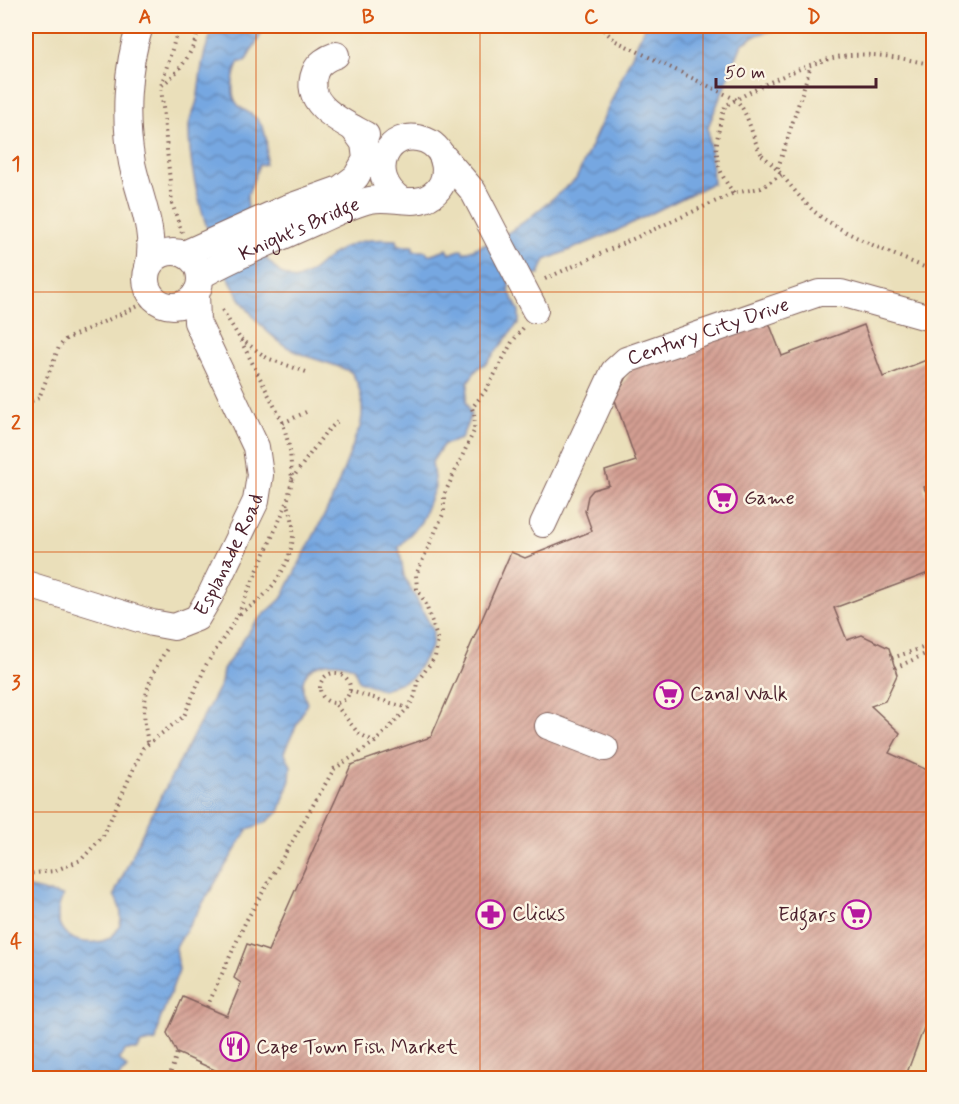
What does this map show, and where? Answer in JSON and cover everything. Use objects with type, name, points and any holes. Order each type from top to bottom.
[{"type":"street","points":[[140,26],[130,70],[128,129],[132,162],[152,244],[146,285],[161,302],[196,322]]},
{"type":"street","name":"Knight's Bridge","points":[[336,55],[316,69],[313,88],[319,105],[353,128],[377,140],[388,154]]},
{"type":"street","name":"Knight's Bridge","points":[[340,189],[356,177],[366,159],[364,143],[353,128]]},
{"type":"street","name":"Knight's Bridge","points":[[197,264],[266,231],[340,189],[364,179],[405,139],[426,140],[466,181],[519,281],[530,314]]},
{"type":"street","points":[[388,154],[382,179],[390,192],[401,200]]},
{"type":"street","points":[[442,155],[445,177],[433,195],[465,202],[481,209]]},
{"type":"street","name":"Knight's Bridge","points":[[266,231],[369,200],[423,200],[433,195]]},
{"type":"street","points":[[145,213],[155,231],[197,264]]},
{"type":"street","points":[[148,267],[161,254],[197,264]]},
{"type":"street","points":[[161,302],[184,304],[197,264]]},
{"type":"street","name":"Esplanade Road","points":[[26,584],[152,623],[174,627],[197,618],[210,596],[255,501],[260,475],[256,447],[196,322],[197,264]]},
{"type":"street","name":"Century City Drive","points":[[543,524],[614,371],[626,360],[819,293],[842,293],[933,319]]},
{"type":"street","points":[[548,726],[605,748]]},
{"type":"path","points":[[26,874],[54,872],[81,860],[103,836],[116,812],[134,765],[148,742],[165,733],[184,716],[206,665],[237,617],[287,503],[292,480],[290,450],[283,423],[183,237],[172,203],[161,86],[179,26]]},
{"type":"path","points":[[161,86],[182,66],[198,35],[199,26]]},
{"type":"path","points":[[599,26],[616,41],[735,99],[743,110],[751,135],[762,155],[778,168],[822,218],[898,257],[933,271]]},
{"type":"path","points":[[734,193],[720,176],[717,150],[717,132],[725,106],[758,87],[828,60],[849,55],[903,58],[933,65]]},
{"type":"path","points":[[778,168],[810,67]]},
{"type":"path","points":[[519,281],[541,281],[734,193],[761,188],[782,174]]},
{"type":"path","points":[[26,402],[39,398],[59,347],[66,339],[161,302]]},
{"type":"path","points":[[207,1007],[246,921],[334,769],[375,742],[408,708],[415,696],[417,682],[435,657],[438,640],[425,602],[417,589],[416,575],[444,512],[444,495],[474,431],[476,417],[471,408],[488,387],[530,314]]},
{"type":"path","points":[[238,337],[267,357],[309,373]]},
{"type":"path","points":[[283,423],[306,412]]},
{"type":"path","points":[[292,480],[325,433],[338,422]]},
{"type":"path","points":[[237,617],[260,600],[289,558],[294,538],[287,503]]},
{"type":"path","points":[[148,742],[143,719],[145,697],[151,676],[172,641],[174,627]]},
{"type":"path","points":[[892,658],[933,644]]},
{"type":"path","points":[[895,668],[933,650]]},
{"type":"path","points":[[336,705],[346,699],[350,691],[344,677],[335,672],[324,676],[320,684],[322,694],[328,702],[336,705],[358,733],[375,742]]},
{"type":"path","points":[[350,691],[408,708]]},
{"type":"path","points":[[170,1078],[177,1053]]},
{"type":"water","points":[[215,26],[266,26],[245,62],[239,62],[233,85],[236,102],[260,123],[266,140],[265,164],[259,165],[247,197],[248,210],[245,214],[264,256],[279,272],[294,280],[310,273],[337,251],[362,241],[397,240],[397,246],[413,246],[413,251],[426,251],[428,255],[447,249],[450,254],[462,249],[464,253],[503,236],[528,219],[576,179],[645,26],[789,26],[757,35],[742,44],[708,127],[713,183],[614,232],[545,260],[539,274],[509,276],[509,291],[519,311],[519,322],[487,363],[479,367],[469,380],[466,401],[471,415],[461,439],[443,445],[432,462],[435,487],[421,522],[399,547],[404,576],[433,630],[432,646],[412,678],[382,690],[359,681],[353,667],[342,664],[321,664],[313,667],[307,673],[303,681],[303,691],[307,703],[284,752],[291,766],[290,780],[279,812],[266,822],[248,829],[176,947],[179,970],[159,1023],[156,1041],[141,1044],[138,1050],[126,1050],[119,1059],[127,1068],[118,1078],[26,1078],[26,887],[63,896],[58,916],[63,931],[75,940],[91,942],[106,939],[117,930],[121,916],[114,895],[147,823],[221,683],[223,670],[254,624],[281,599],[331,502],[361,423],[361,396],[351,372],[303,355],[277,340],[240,298],[212,242],[195,182],[190,153],[189,126],[197,99],[205,51]]},
{"type":"building","name":"Canal Walk","points":[[766,315],[782,356],[864,325],[883,377],[934,357],[934,484],[924,487],[934,514],[934,571],[834,608],[847,640],[862,635],[889,648],[897,675],[885,701],[871,706],[900,733],[889,753],[934,773],[934,1029],[925,1025],[905,1078],[214,1078],[217,1071],[177,1053],[167,1033],[183,997],[227,1016],[241,983],[234,978],[247,944],[268,951],[351,765],[431,737],[511,552],[525,558],[592,531],[585,511],[588,496],[593,490],[609,485],[605,471],[636,461],[615,400],[632,367]]},
{"type":"place","name":"Game","points":[[723,498]]},
{"type":"place","name":"Canal Walk","points":[[669,694]]},
{"type":"place","name":"Clicks","points":[[491,914]]},
{"type":"place","name":"Edgars","points":[[857,915]]},
{"type":"place","name":"Cape Town Fish Market","points":[[235,1047]]}]
